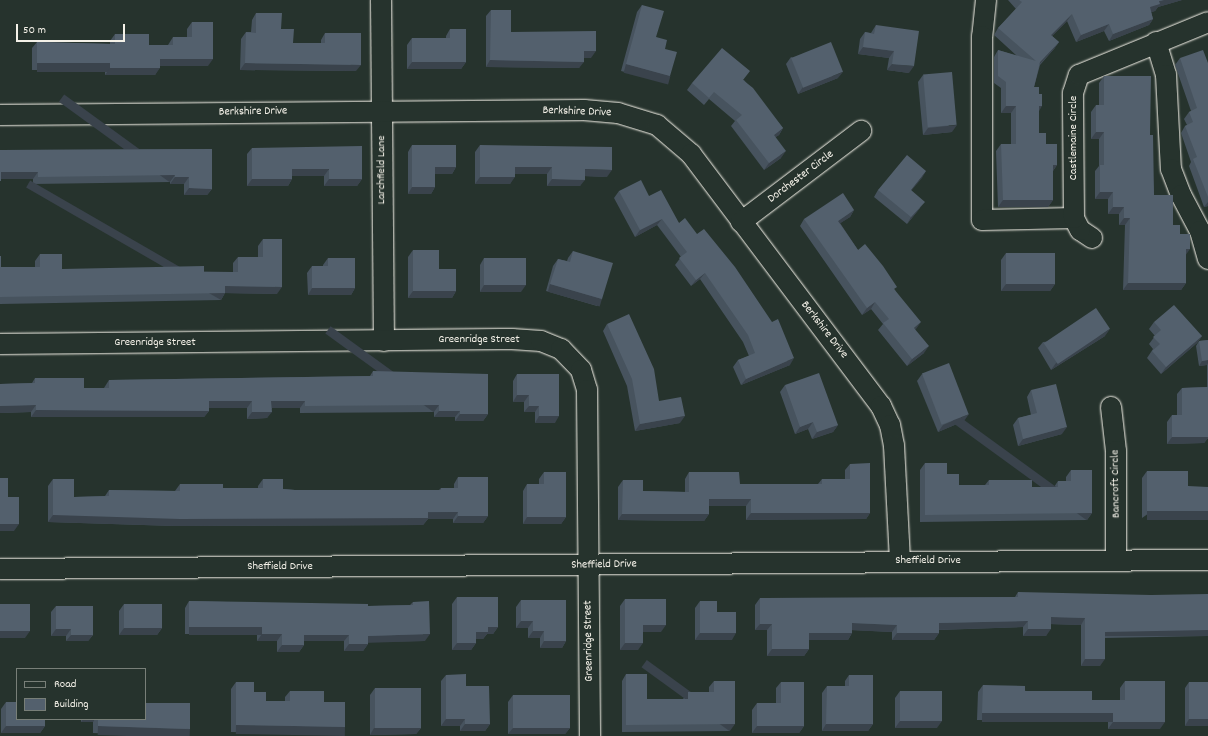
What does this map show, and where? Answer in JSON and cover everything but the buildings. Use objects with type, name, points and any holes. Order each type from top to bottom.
[{"type":"street","name":"Larchfield Lane","points":[[381,0],[384,341]]},
{"type":"street","points":[[986,0],[982,36],[982,220],[1074,218],[1080,230],[1092,238]]},
{"type":"street","name":"Castlemaine Circle","points":[[1074,218],[1074,84],[1079,75],[1085,71],[1208,22]]},
{"type":"street","points":[[1156,42],[1166,75],[1171,169],[1181,195],[1198,227],[1208,259]]},
{"type":"street","name":"Berkshire Drive","points":[[0,115],[584,110],[618,113],[649,122],[665,131],[690,154],[870,389],[885,415],[894,446],[900,562]]},
{"type":"street","name":"Dorchester Circle","points":[[741,222],[861,131]]},
{"type":"street","name":"Greenridge Street","points":[[0,344],[527,340],[549,343],[572,358],[581,370],[587,390],[590,736]]},
{"type":"street","name":"Bancroft Circle","points":[[1111,407],[1116,451],[1116,560]]},
{"type":"street","name":"Sheffield Drive","points":[[0,568],[1208,560]]}]
